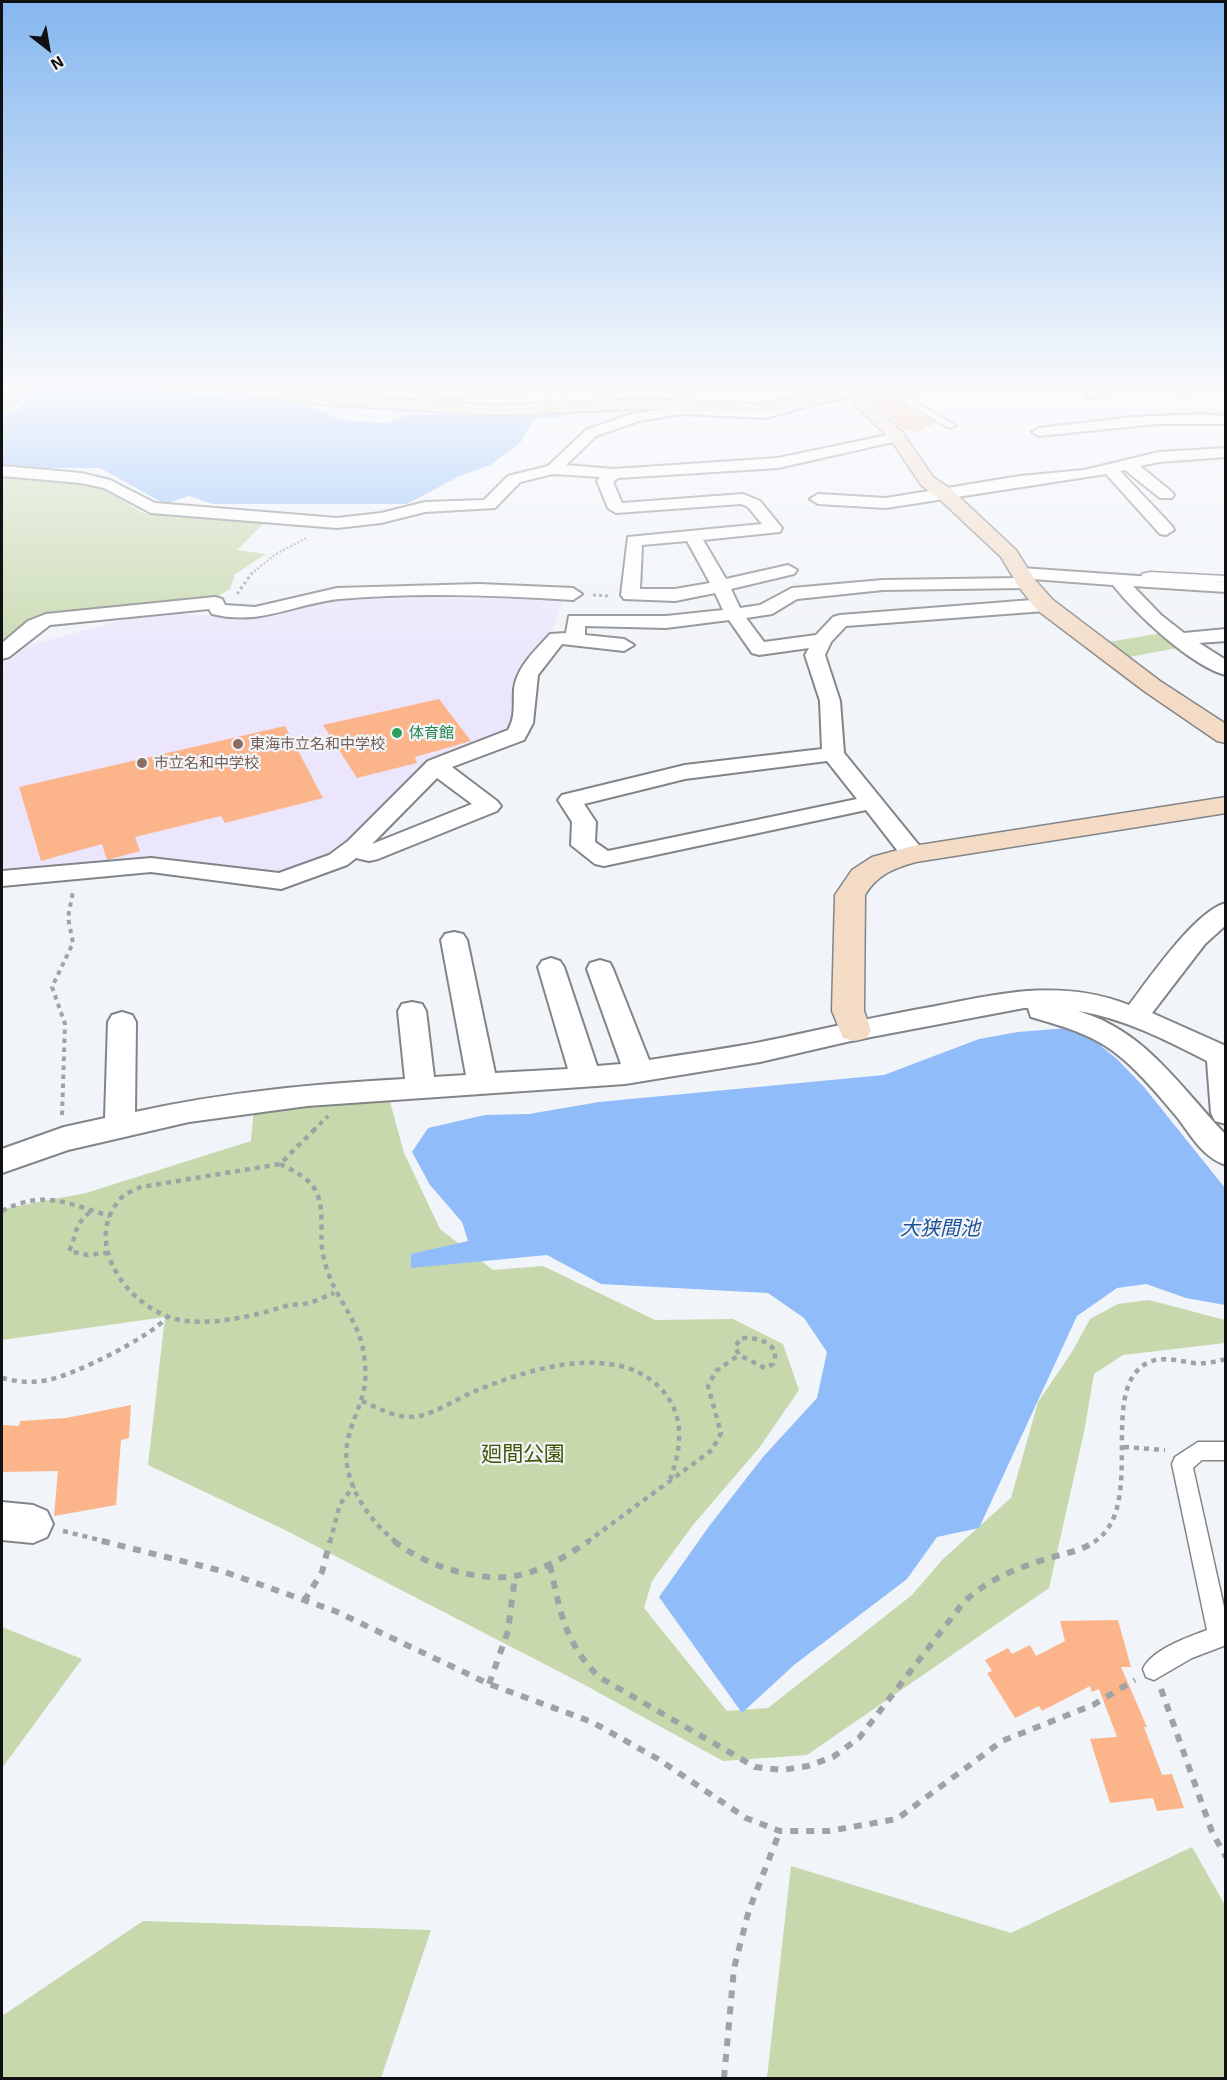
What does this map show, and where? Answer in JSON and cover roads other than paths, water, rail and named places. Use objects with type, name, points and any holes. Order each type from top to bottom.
[{"type":"street","points":[[114,486],[151,508],[344,522],[381,518],[425,507],[489,505],[507,486]]},
{"type":"street","points":[[607,486],[616,508],[742,499],[754,504],[774,528],[634,541],[630,595],[675,595],[788,570]]},
{"type":"street","points":[[934,486],[1009,554],[1023,578],[1045,605],[1143,680],[1220,726]]},
{"type":"street","points":[[818,499],[886,503],[994,486]]},
{"type":"street","points":[[1125,486],[1166,530]]},
{"type":"street","points":[[1155,486],[1166,495]]},
{"type":"street","points":[[693,537],[734,614],[759,648],[822,640]]},
{"type":"street","points":[[575,640],[576,620],[666,622],[765,610],[792,594],[883,585],[1023,578],[1119,580],[1226,587]]},
{"type":"street","points":[[1119,580],[1135,603],[1179,639],[1226,669]]},
{"type":"street","points":[[2,653],[35,625],[46,620],[215,603],[219,610],[255,613],[337,594],[479,589],[573,594]]},
{"type":"street","points":[[913,854],[833,753],[830,701],[815,655],[822,640],[840,621],[1045,605]]},
{"type":"street","points":[[1179,639],[1226,635]]},
{"type":"street","points":[[2,879],[151,865],[280,881],[338,860],[352,850],[436,766],[516,735],[524,727],[526,680],[538,659],[557,638],[624,645]]},
{"type":"street","points":[[833,753],[686,772],[570,800],[584,822],[583,845],[604,859],[873,802]]},
{"type":"street","points":[[352,850],[369,854],[489,806],[436,766]]},
{"type":"street","points":[[855,1030],[848,1011],[850,895],[862,876],[882,863],[913,854],[1226,804]]},
{"type":"street","points":[[1135,1016],[1196,938],[1226,911]]},
{"type":"street","points":[[454,940],[483,1085]]},
{"type":"street","points":[[551,967],[586,1078]]},
{"type":"street","points":[[600,969],[639,1072]]},
{"type":"street","points":[[1024,999],[1041,1010],[1100,1030],[1128,1048],[1145,1062],[1189,1111],[1211,1142],[1226,1153]]},
{"type":"street","points":[[2,1161],[64,1139],[189,1111],[307,1095],[586,1078],[639,1072],[760,1052],[855,1030],[1024,999],[1062,999],[1105,1006],[1135,1016],[1223,1057],[1226,1113]]},
{"type":"street","points":[[412,1011],[421,1089]]},
{"type":"street","points":[[120,1126],[122,1022]]},
{"type":"lane","points":[[1145,582],[1145,576],[1150,575],[1226,579]]},
{"type":"lane","points":[[1154,1669],[1186,1648],[1219,1636],[1182,1464],[1198,1451],[1226,1451]]},
{"type":"water","points":[[133,486],[441,486],[407,504],[213,504],[189,496],[165,504]]},
{"type":"water","name":"大狭間池","points":[[1068,1028],[1095,1041],[1117,1059],[1144,1087],[1225,1188],[1225,1305],[1186,1298],[1146,1284],[1117,1288],[1077,1316],[979,1528],[937,1537],[907,1579],[794,1665],[742,1713],[659,1597],[710,1525],[763,1457],[817,1398],[827,1352],[804,1318],[768,1293],[601,1284],[547,1255],[411,1268],[411,1254],[468,1241],[462,1222],[430,1185],[412,1152],[428,1128],[485,1115],[529,1114],[599,1102],[884,1075],[979,1039],[1018,1032]]},
{"type":"place","name":"体育館","points":[[397,733]]},
{"type":"place","name":"東海市立名和中学校","points":[[238,744]]},
{"type":"place","name":"市立名和中学校","points":[[142,763]]},
{"type":"park label","name":"廻間公園","points":[[523,1454]]}]
